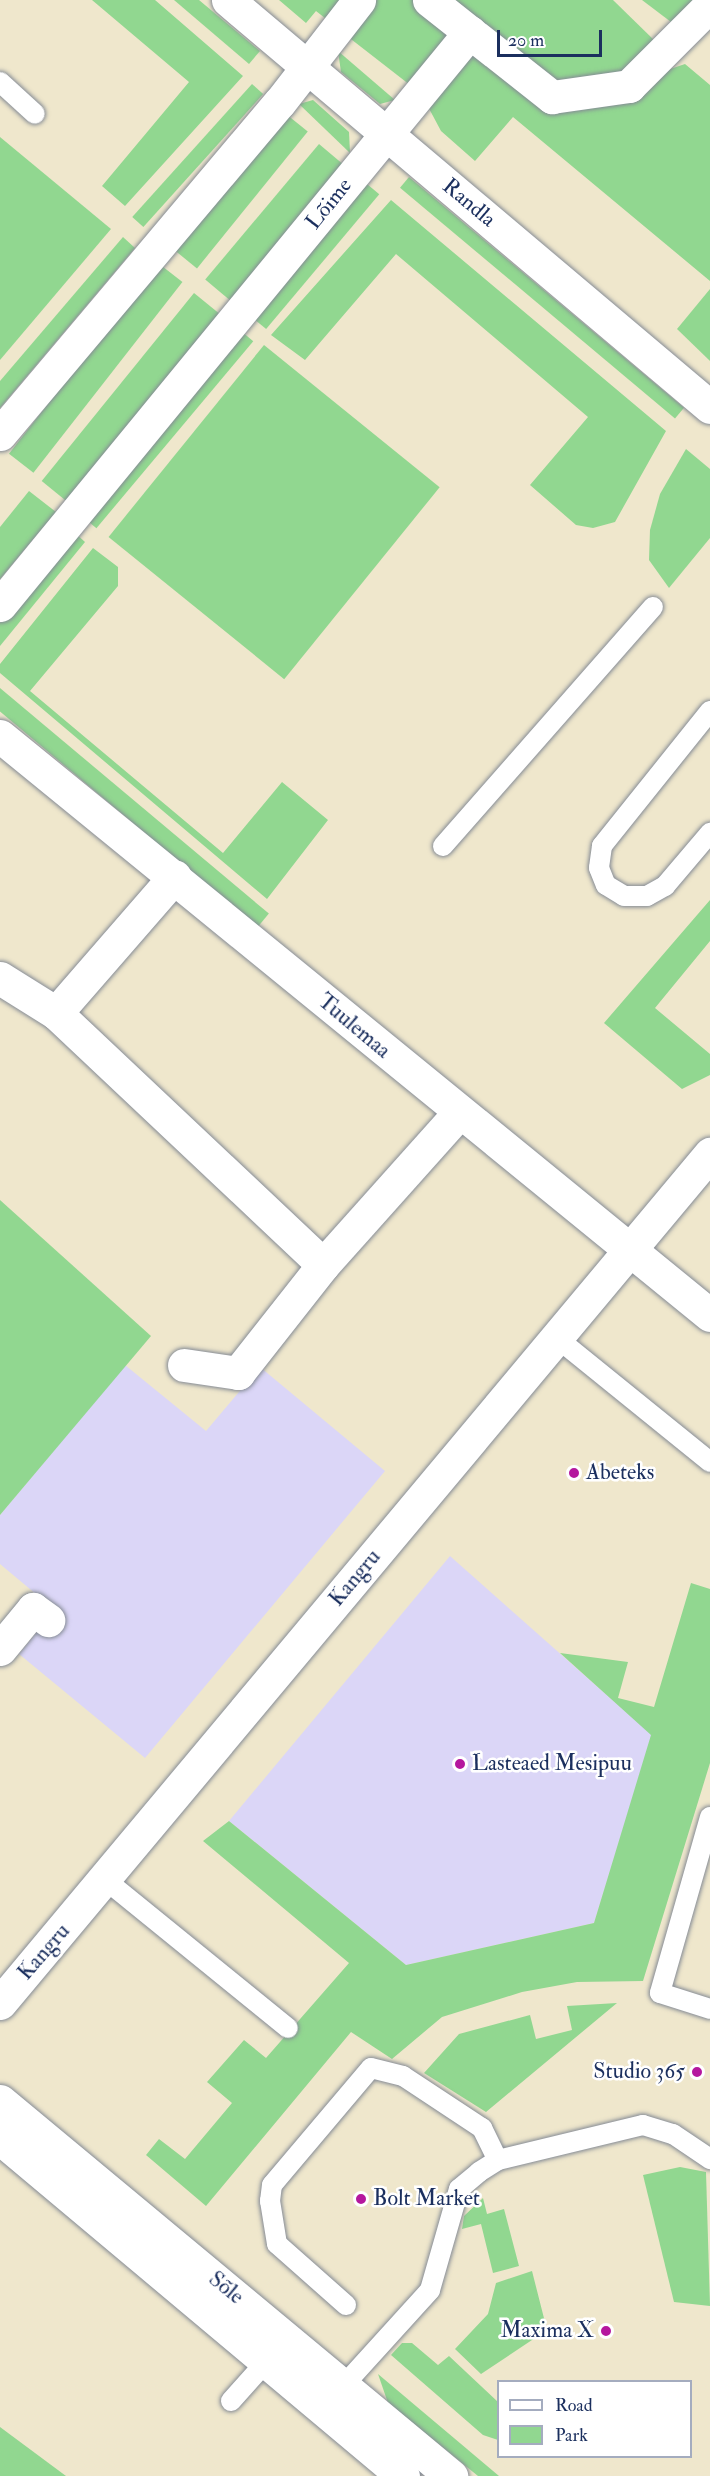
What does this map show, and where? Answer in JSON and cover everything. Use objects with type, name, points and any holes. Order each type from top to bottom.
[{"type":"street","name":"Randla","points":[[228,0],[710,407]]},
{"type":"street","points":[[0,434],[308,67],[359,0]]},
{"type":"street","points":[[429,0],[552,97],[629,86],[710,4]]},
{"type":"street","name":"Lõime","points":[[0,605],[470,32]]},
{"type":"street","name":"Tuulemaa","points":[[0,736],[175,876],[458,1114],[710,1315]]},
{"type":"street","points":[[56,1012],[175,876]]},
{"type":"street","points":[[0,978],[56,1012],[323,1265]]},
{"type":"street","points":[[184,1365],[238,1373],[323,1265],[458,1114]]},
{"type":"street","name":"Kangru","points":[[0,2003],[107,1881],[710,1154]]},
{"type":"street","points":[[0,1649],[33,1609],[48,1620]]},
{"type":"street","name":"Sõle","points":[[0,2101],[277,2350],[403,2476]]},
{"type":"street","name":"Sõle","points":[[0,2138],[277,2350],[344,2385],[451,2476]]},
{"type":"lane","points":[[0,82],[35,114]]},
{"type":"lane","points":[[443,846],[653,607]]},
{"type":"lane","points":[[710,711],[602,846],[599,868],[606,885],[624,896],[647,896],[665,886],[710,833]]},
{"type":"lane","points":[[557,1338],[710,1462]]},
{"type":"lane","points":[[710,1817],[660,1993],[710,2009]]},
{"type":"lane","points":[[107,1881],[288,2028]]},
{"type":"lane","points":[[346,2306],[277,2244],[270,2201],[273,2185],[371,2068],[403,2076],[482,2128],[495,2155]]},
{"type":"lane","points":[[344,2385],[430,2290],[459,2189],[498,2160],[643,2125],[673,2134],[710,2159]]},
{"type":"lane","points":[[231,2401],[277,2350]]},
{"type":"shaded area","points":[[125,1365],[206,1431],[260,1367],[385,1471],[145,1758],[19,1654],[55,1610],[0,1564],[0,1515]]},
{"type":"shaded area","name":"Lasteaed Mesipuu","points":[[450,1556],[652,1735],[594,1923],[406,1965],[229,1821]]},
{"type":"green space","points":[[92,0],[155,0],[243,76],[125,206],[102,186],[189,82]]},
{"type":"green space","points":[[174,0],[199,0],[260,51],[249,64]]},
{"type":"green space","points":[[279,0],[344,0],[330,22],[316,11],[306,23]]},
{"type":"green space","points":[[377,0],[416,0],[446,24],[449,42],[410,85],[347,36]]},
{"type":"green space","points":[[450,0],[613,0],[656,42],[622,78],[559,82]]},
{"type":"green space","points":[[642,0],[696,0],[671,22]]},
{"type":"green space","points":[[338,51],[395,100],[380,104],[341,72]]},
{"type":"green space","points":[[474,55],[549,110],[685,64],[710,85],[710,281],[513,117],[475,161],[441,131],[425,101],[462,60]]},
{"type":"green space","points":[[252,84],[263,94],[143,227],[132,217]]},
{"type":"green space","points":[[313,100],[349,132],[350,153],[299,104]]},
{"type":"green space","points":[[286,114],[308,132],[197,268],[175,251]]},
{"type":"green space","points":[[0,137],[111,229],[0,360]]},
{"type":"green space","points":[[319,144],[344,165],[231,301],[205,280]]},
{"type":"green space","points":[[409,177],[684,408],[675,418],[400,188]]},
{"type":"green space","points":[[367,184],[379,194],[266,329],[254,319]]},
{"type":"green space","points":[[391,200],[666,431],[615,522],[593,528],[576,525],[530,485],[588,417],[396,254],[305,360],[271,335]]},
{"type":"green space","points":[[123,237],[135,248],[0,408],[0,381]]},
{"type":"green space","points":[[158,263],[182,282],[33,473],[9,454]]},
{"type":"green space","points":[[710,289],[710,361],[677,329]]},
{"type":"green space","points":[[194,293],[219,313],[67,501],[42,481]]},
{"type":"green space","points":[[241,331],[253,341],[96,528],[84,518]]},
{"type":"green space","points":[[264,345],[440,487],[284,679],[109,537]]},
{"type":"green space","points":[[686,449],[710,469],[710,538],[669,588],[649,560],[650,530],[660,494]]},
{"type":"green space","points":[[29,491],[56,512],[0,579],[0,527]]},
{"type":"green space","points":[[74,532],[85,542],[0,646],[0,623]]},
{"type":"green space","points":[[93,548],[118,567],[118,586],[30,691],[223,853],[282,782],[328,820],[267,899],[0,673],[0,664]]},
{"type":"green space","points":[[0,688],[269,914],[257,927],[0,711]]},
{"type":"green space","points":[[710,900],[710,941],[655,1008],[710,1054],[710,1075],[682,1089],[604,1023]]},
{"type":"green space","points":[[0,1200],[151,1336],[0,1515]]},
{"type":"green space","points":[[691,1583],[710,1589],[710,1763],[643,1981],[577,1982],[522,1992],[442,2017],[392,2059],[351,2032],[206,2206],[146,2155],[159,2139],[185,2159],[232,2103],[207,2082],[244,2040],[266,2058],[349,1963],[203,1841],[229,1821],[406,1965],[594,1923],[651,1735],[560,1653],[628,1662],[618,1698],[654,1707]]},
{"type":"green space","points":[[617,2003],[486,2112],[424,2073],[459,2034],[530,2015],[536,2039],[572,2030],[567,2006]]},
{"type":"green space","points":[[680,2167],[706,2172],[710,2306],[674,2302],[643,2175]]},
{"type":"green space","points":[[483,2198],[487,2214],[504,2209],[519,2266],[493,2273],[481,2224],[462,2229],[464,2216]]},
{"type":"green space","points":[[532,2271],[547,2330],[481,2374],[455,2349],[488,2314],[496,2283]]},
{"type":"green space","points":[[402,2343],[412,2343],[438,2365],[449,2356],[497,2401],[497,2440],[483,2435],[391,2355]]},
{"type":"green space","points":[[378,2374],[499,2476],[478,2476],[388,2403]]},
{"type":"green space","points":[[0,2427],[66,2476],[0,2476]]},
{"type":"place","name":"Abeteks","points":[[574,1473]]},
{"type":"place","name":"Lasteaed Mesipuu","points":[[460,1764]]},
{"type":"place","name":"Studio 365","points":[[697,2072]]},
{"type":"place","name":"Bolt Market","points":[[361,2199]]},
{"type":"place","name":"Maxima X","points":[[606,2331]]}]
